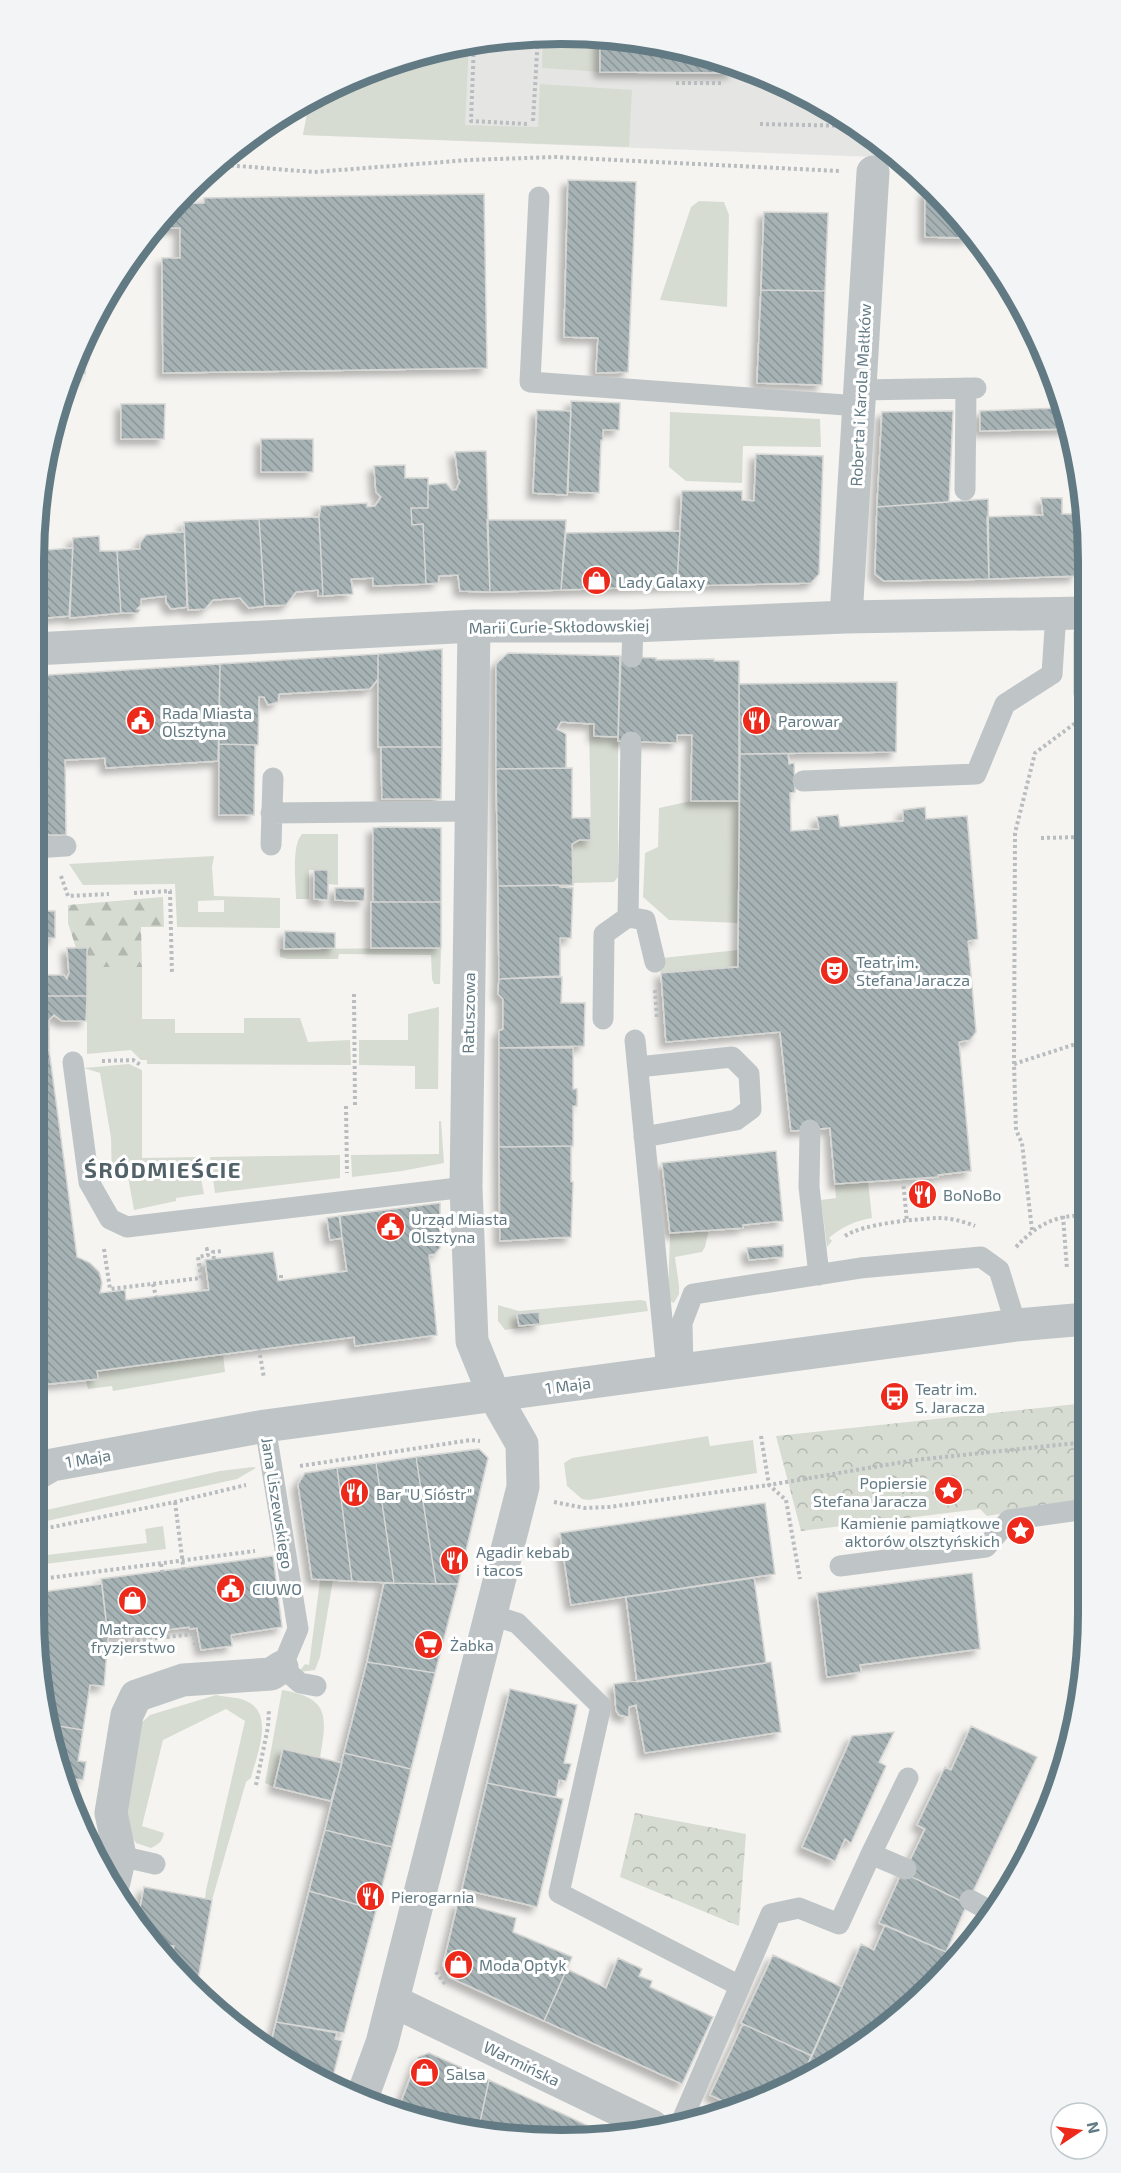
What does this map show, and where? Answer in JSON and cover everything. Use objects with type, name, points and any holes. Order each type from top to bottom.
[{"type":"street","name":"Roberta i Karola Małłków","points":[[846,617],[873,172]]},
{"type":"street","name":"Marii Curie-Skłodowskiej","points":[[44,648],[474,626],[632,641],[846,617],[1070,613]]},
{"type":"street","name":"Ratuszowa","points":[[365,2091],[382,2043],[523,1487],[522,1444],[494,1395],[472,1341],[466,1186],[474,626]]},
{"type":"street","name":"1 Maja","points":[[44,1466],[265,1426],[1016,1325],[1078,1320]]},
{"type":"street","points":[[117,1869],[111,1813],[127,1715],[136,1696],[183,1680],[271,1674],[282,1667]]},
{"type":"street","name":"Warmińska","points":[[393,2001],[645,2122]]},
{"type":"lane","points":[[539,197],[530,382],[859,398],[971,388],[965,490]]},
{"type":"lane","points":[[803,781],[975,774],[1005,704],[1052,674],[1070,613]]},
{"type":"lane","points":[[628,917],[631,742]]},
{"type":"lane","points":[[271,845],[273,778]]},
{"type":"lane","points":[[271,813],[470,811]]},
{"type":"lane","points":[[44,847],[66,846]]},
{"type":"lane","points":[[603,1018],[604,933],[628,917],[645,920],[654,962]]},
{"type":"lane","points":[[635,1040],[644,1137],[675,1370]]},
{"type":"lane","points":[[638,1067],[732,1057],[749,1074],[751,1109],[736,1120],[644,1137]]},
{"type":"lane","points":[[73,1062],[89,1182],[110,1219],[128,1227],[466,1186]]},
{"type":"lane","points":[[810,1130],[809,1187],[819,1275]]},
{"type":"lane","points":[[675,1370],[682,1323],[693,1294],[860,1268],[981,1257],[999,1270],[1016,1325]]},
{"type":"lane","name":"Jana Liszewskiego","points":[[265,1426],[298,1629],[282,1667]]},
{"type":"lane","points":[[840,1566],[986,1547],[1009,1520],[1078,1510]]},
{"type":"lane","points":[[491,1615],[517,1623],[601,1706],[559,1893],[740,1986]]},
{"type":"lane","points":[[282,1667],[300,1683],[316,1686]]},
{"type":"lane","points":[[685,2114],[771,1914],[799,1908],[839,1924],[908,1778]]},
{"type":"lane","points":[[871,1854],[906,1869]]},
{"type":"lane","points":[[117,1869],[155,1864]]},
{"type":"path","points":[[533,121],[537,45]]},
{"type":"path","points":[[474,51],[471,121],[528,124]]},
{"type":"path","points":[[676,83],[724,83]]},
{"type":"path","points":[[760,124],[840,126]]},
{"type":"path","points":[[228,165],[314,172],[469,160],[555,157],[873,172]]},
{"type":"path","points":[[1032,1230],[1022,1143],[1016,1130],[1015,833],[1035,753],[1074,724]]},
{"type":"path","points":[[1041,838],[1078,837]]},
{"type":"path","points":[[134,893],[170,891],[172,974]]},
{"type":"path","points":[[68,896],[109,894]]},
{"type":"path","points":[[655,989],[658,1022]]},
{"type":"path","points":[[354,994],[355,1106]]},
{"type":"path","points":[[1014,1064],[1078,1043]]},
{"type":"path","points":[[122,1060],[133,1060],[142,1066]]},
{"type":"path","points":[[346,1106],[348,1178]]},
{"type":"path","points":[[903,1180],[907,1222]]},
{"type":"path","points":[[1011,1253],[1032,1230],[1064,1216],[1078,1215]]},
{"type":"path","points":[[1064,1216],[1067,1269]]},
{"type":"path","points":[[840,1240],[854,1230],[938,1218],[959,1220],[974,1226]]},
{"type":"path","points":[[103,1242],[110,1289],[201,1278],[198,1257],[208,1255],[207,1249],[230,1245]]},
{"type":"path","points":[[214,1259],[213,1252],[222,1251]]},
{"type":"path","points":[[200,1269],[206,1268]]},
{"type":"path","points":[[102,1283],[109,1281]]},
{"type":"path","points":[[153,1284],[156,1297]]},
{"type":"path","points":[[259,1349],[264,1378]]},
{"type":"path","points":[[761,1436],[769,1485],[786,1500],[800,1579]]},
{"type":"path","points":[[564,1505],[609,1508],[769,1485],[915,1460],[1078,1443]]},
{"type":"path","points":[[175,1502],[184,1573]]},
{"type":"path","points":[[44,1579],[263,1550]]},
{"type":"path","points":[[161,1564],[163,1576]]},
{"type":"path","points":[[113,1643],[194,1635],[196,1652]]},
{"type":"path","points":[[256,1785],[268,1727]]},
{"type":"shaded area","points":[[560,44],[594,45],[661,53],[727,71],[758,83],[819,113],[884,157],[303,135],[308,110],[363,83],[394,71],[460,53],[493,48]]},
{"type":"green space","points":[[543,45],[600,46],[600,72],[542,68]]},
{"type":"green space","points":[[469,52],[465,125],[538,127],[540,84],[632,90],[629,147],[303,135],[308,110],[332,97],[394,71]]},
{"type":"green space","points":[[699,201],[724,202],[729,215],[727,307],[660,300],[691,207]]},
{"type":"green space","points":[[670,412],[820,419],[821,447],[743,446],[742,483],[686,481],[669,467]]},
{"type":"green space","points":[[589,724],[594,724],[594,736],[618,737],[618,877],[614,882],[573,883],[572,844],[579,840],[591,839]]},
{"type":"green space","points":[[691,801],[739,801],[738,923],[669,920],[643,897],[645,853],[658,847],[659,808]]},
{"type":"green space","points":[[302,834],[338,834],[338,885],[328,884],[328,870],[309,870],[309,899],[296,899],[295,855]]},
{"type":"green space","points":[[214,856],[212,867],[214,896],[280,898],[280,928],[177,927],[175,884],[83,885],[69,864]],"holes":[[[224,900],[224,912],[198,912],[198,901]]]},
{"type":"green space","points":[[163,897],[164,927],[141,927],[142,967],[87,967],[86,948],[76,948],[68,923],[68,905]]},
{"type":"green space","points":[[441,948],[440,984],[434,984],[432,979],[431,955],[339,954],[338,959],[280,957],[280,949]]},
{"type":"green space","points":[[738,950],[738,967],[661,973],[662,958]]},
{"type":"green space","points":[[87,967],[142,967],[142,1019],[175,1019],[175,1033],[244,1033],[244,1018],[300,1018],[308,1042],[350,1040],[351,1065],[147,1064],[147,1060],[141,1060],[131,1050],[87,1054]]},
{"type":"green space","points":[[439,1007],[438,1089],[415,1089],[415,1066],[359,1065],[359,1040],[408,1040],[408,1014]]},
{"type":"green space","points":[[129,1064],[142,1070],[142,1158],[197,1157],[204,1194],[176,1198],[176,1201],[134,1210],[128,1177],[112,1179],[111,1138],[100,1073],[84,1068]]},
{"type":"green space","points":[[439,1121],[441,1121],[444,1163],[352,1177],[351,1155],[439,1154]]},
{"type":"green space","points":[[340,1155],[340,1178],[215,1193],[210,1157]]},
{"type":"green space","points":[[868,1181],[872,1218],[855,1222],[839,1230],[829,1238],[832,1241],[827,1247],[821,1200],[836,1198],[835,1184]]},
{"type":"green space","points":[[709,1229],[702,1252],[675,1257],[679,1294],[674,1303],[671,1302],[668,1296],[670,1233]]},
{"type":"green space","points":[[646,1301],[648,1311],[505,1330],[498,1321],[498,1305],[519,1311]]},
{"type":"green space","points":[[223,1354],[225,1372],[113,1391],[112,1386],[88,1389],[86,1381],[98,1379],[97,1371]]},
{"type":"green space","points":[[1078,1404],[1078,1502],[987,1516],[980,1509],[801,1531],[776,1436]]},
{"type":"green space","points":[[708,1436],[710,1446],[753,1440],[757,1473],[589,1500],[582,1499],[567,1486],[564,1463],[572,1458]]},
{"type":"green space","points":[[256,1468],[237,1479],[44,1522],[44,1511],[220,1471]]},
{"type":"green space","points":[[163,1526],[166,1549],[44,1564],[44,1544],[47,1555],[147,1543],[145,1529]]},
{"type":"green space","points":[[320,1580],[333,1580],[320,1657],[315,1670],[299,1672],[305,1664],[309,1665]]},
{"type":"green space","points":[[282,1690],[298,1693],[317,1704],[322,1711],[324,1731],[320,1758],[283,1749],[274,1787],[265,1783]]},
{"type":"green space","points":[[216,1695],[241,1699],[254,1706],[262,1723],[262,1734],[251,1778],[246,1782],[212,1900],[205,1899],[206,1890],[245,1721],[226,1709],[163,1740],[142,1826],[164,1833],[162,1839],[151,1848],[136,1843],[123,1826],[140,1724],[150,1715]]},
{"type":"green space","points":[[635,1813],[746,1834],[739,1926],[620,1877]]},
{"type":"building","points":[[600,46],[661,53],[732,73],[600,72]]},
{"type":"building","points":[[568,180],[636,182],[628,372],[596,373],[598,338],[564,337]]},
{"type":"building","points":[[484,194],[487,368],[163,373],[162,258],[180,258],[180,228],[165,228],[187,204],[204,203],[204,198]]},
{"type":"building","points":[[925,194],[964,238],[925,237]]},
{"type":"building","points":[[764,212],[828,213],[825,291],[761,290]]},
{"type":"building","points":[[761,290],[825,291],[822,385],[757,383]]},
{"type":"building","points":[[90,348],[89,359],[86,359],[85,374],[79,374]]},
{"type":"building","points":[[571,401],[620,403],[619,430],[603,430],[599,493],[568,492]]},
{"type":"building","points":[[121,404],[165,404],[164,439],[121,439]]},
{"type":"building","points":[[1054,408],[1061,429],[980,431],[980,411]]},
{"type":"building","points":[[537,410],[571,411],[567,495],[533,493]]},
{"type":"building","points":[[953,411],[949,502],[877,507],[882,412]]},
{"type":"building","points":[[261,439],[313,439],[313,472],[261,472]]},
{"type":"building","points":[[486,451],[490,592],[460,591],[458,575],[439,576],[438,583],[426,584],[423,524],[412,525],[411,508],[428,508],[428,485],[446,483],[452,490],[456,490],[460,481],[455,452]]},
{"type":"building","points":[[756,454],[823,456],[819,574],[811,583],[677,586],[682,491],[742,491],[742,500],[754,501]]},
{"type":"building","points":[[405,465],[405,478],[428,478],[428,508],[411,508],[412,525],[423,524],[426,584],[373,586],[373,578],[351,579],[353,594],[323,596],[319,517],[321,506],[367,503],[367,507],[375,506],[381,497],[376,492],[374,466]]},
{"type":"building","points":[[1041,498],[1062,498],[1062,514],[1075,514],[1076,576],[989,579],[987,517],[1043,515]]},
{"type":"building","points":[[988,499],[989,579],[884,581],[875,574],[877,507]]},
{"type":"building","points":[[319,517],[323,596],[318,596],[318,590],[296,592],[286,605],[265,606],[259,519]]},
{"type":"building","points":[[259,519],[265,606],[249,608],[240,598],[213,600],[205,609],[188,610],[184,522]]},
{"type":"building","points":[[487,520],[566,520],[561,590],[490,592]]},
{"type":"building","points":[[182,527],[184,527],[187,607],[171,609],[166,602],[166,596],[141,599],[141,605],[137,609],[140,610],[138,613],[121,613],[117,551],[140,549],[140,543],[146,535],[183,532]]},
{"type":"building","points":[[680,531],[677,586],[561,590],[566,533]]},
{"type":"building","points":[[99,536],[100,551],[117,551],[121,613],[70,618],[73,538]]},
{"type":"building","points":[[73,548],[69,616],[44,618],[44,550]]},
{"type":"building","points":[[442,649],[442,747],[378,747],[378,654]]},
{"type":"building","points":[[508,653],[620,656],[618,737],[594,736],[594,724],[561,722],[557,729],[566,734],[566,768],[496,769],[496,664]]},
{"type":"building","points":[[378,654],[378,679],[370,689],[279,694],[278,702],[268,705],[264,697],[259,697],[258,745],[219,744],[220,664]]},
{"type":"building","points":[[621,657],[656,658],[656,660],[739,661],[739,801],[691,801],[692,735],[677,735],[677,743],[618,741]]},
{"type":"building","points":[[220,664],[218,761],[106,768],[105,758],[65,760],[66,835],[44,835],[44,675]]},
{"type":"building","points":[[897,682],[896,752],[740,754],[739,684]]},
{"type":"building","points":[[219,744],[255,745],[254,815],[219,815]]},
{"type":"building","points":[[381,747],[442,747],[441,799],[382,799]]},
{"type":"building","name":"Teatr im. Stefana Jaracza","points":[[740,754],[788,754],[789,764],[794,763],[795,792],[790,793],[791,831],[819,829],[817,817],[838,815],[840,827],[903,821],[903,810],[925,807],[926,819],[967,816],[978,939],[968,941],[976,1032],[970,1040],[959,1042],[971,1171],[938,1175],[938,1177],[835,1184],[830,1128],[791,1131],[780,1032],[666,1042],[661,973],[738,967]]},
{"type":"building","points":[[572,768],[572,818],[590,818],[591,840],[579,840],[572,844],[573,885],[498,886],[496,769]]},
{"type":"building","points":[[373,828],[441,828],[441,902],[373,902]]},
{"type":"building","points":[[314,870],[328,870],[328,900],[314,899]]},
{"type":"building","points":[[559,885],[573,888],[571,938],[560,938],[560,976],[499,979],[498,886]]},
{"type":"building","points":[[335,888],[365,888],[364,901],[335,900]]},
{"type":"building","points":[[371,902],[441,902],[441,948],[371,948]]},
{"type":"building","points":[[44,911],[55,911],[55,938],[44,938]]},
{"type":"building","points":[[285,931],[335,933],[335,948],[284,949]]},
{"type":"building","points":[[67,948],[87,948],[87,996],[44,996],[44,975],[64,975],[67,979],[69,973]]},
{"type":"building","points":[[562,977],[561,1003],[585,1003],[584,1046],[499,1048],[499,1031],[503,1029],[503,999],[498,994],[499,979]]},
{"type":"building","points":[[44,996],[87,996],[86,1021],[62,1021],[54,1015],[49,1020],[49,1050],[44,1050]]},
{"type":"building","points":[[499,1048],[573,1048],[573,1089],[577,1089],[577,1106],[573,1106],[573,1146],[499,1147]]},
{"type":"building","name":"Urząd Miasta Olsztyna","points":[[44,1050],[49,1050],[77,1257],[90,1263],[99,1272],[102,1283],[100,1293],[125,1290],[126,1300],[209,1290],[205,1260],[273,1252],[278,1281],[347,1271],[339,1216],[440,1203],[440,1248],[435,1254],[429,1255],[437,1335],[355,1346],[354,1337],[97,1371],[98,1379],[44,1385]]},
{"type":"building","points":[[571,1146],[571,1182],[573,1182],[571,1237],[500,1241],[499,1147]]},
{"type":"building","points":[[776,1151],[783,1221],[743,1225],[743,1228],[670,1233],[662,1163]]},
{"type":"building","points":[[340,1216],[342,1238],[330,1240],[327,1218]]},
{"type":"building","points":[[783,1245],[783,1257],[749,1260],[747,1248]]},
{"type":"building","points":[[539,1312],[540,1324],[519,1326],[517,1314]]},
{"type":"building","points":[[479,1449],[488,1458],[458,1584],[436,1584],[416,1457]]},
{"type":"building","points":[[416,1457],[436,1584],[394,1583],[376,1463]]},
{"type":"building","points":[[376,1463],[394,1583],[352,1581],[337,1468]]},
{"type":"building","points":[[337,1468],[352,1581],[312,1579],[298,1484],[305,1473]]},
{"type":"building","points":[[765,1503],[775,1574],[571,1605],[560,1533]]},
{"type":"building","points":[[273,1556],[282,1627],[231,1635],[232,1646],[201,1650],[197,1628],[108,1637],[101,1579]]},
{"type":"building","points":[[972,1573],[980,1649],[860,1665],[861,1672],[827,1677],[817,1593]]},
{"type":"building","points":[[754,1578],[766,1663],[637,1682],[626,1597]]},
{"type":"building","points":[[384,1583],[458,1584],[435,1673],[367,1662]]},
{"type":"building","points":[[102,1584],[108,1637],[104,1686],[90,1685],[83,1730],[56,1726],[48,1680],[44,1592]]},
{"type":"building","points":[[367,1662],[435,1673],[411,1769],[344,1753]]},
{"type":"building","points":[[771,1662],[781,1732],[645,1753],[636,1705],[629,1707],[629,1717],[619,1715],[616,1710],[614,1684]]},
{"type":"building","points":[[510,1689],[577,1705],[564,1763],[571,1764],[566,1781],[559,1780],[556,1797],[487,1783]]},
{"type":"building","points":[[56,1726],[83,1730],[78,1761],[86,1762],[83,1780],[76,1779],[74,1788]]},
{"type":"building","points":[[971,1726],[1037,1757],[967,1904],[904,1873],[925,1829],[917,1825],[945,1767],[951,1770]]},
{"type":"building","points":[[894,1732],[879,1762],[886,1766],[851,1843],[845,1839],[835,1861],[802,1847],[852,1736]]},
{"type":"building","points":[[283,1749],[342,1763],[331,1801],[274,1787]]},
{"type":"building","points":[[344,1753],[411,1769],[392,1847],[325,1830]]},
{"type":"building","points":[[487,1783],[563,1799],[537,1907],[462,1889]]},
{"type":"building","points":[[325,1830],[392,1847],[376,1910],[309,1891]]},
{"type":"building","points":[[902,1872],[967,1904],[946,1952],[879,1923]]},
{"type":"building","points":[[144,1887],[212,1900],[198,1981],[172,1954],[174,1946],[165,1944],[139,1912]]},
{"type":"building","points":[[309,1891],[376,1910],[344,2033],[276,2022]]},
{"type":"building","points":[[458,1902],[516,1918],[513,1932],[572,1957],[544,2021],[449,1977],[443,1965]]},
{"type":"building","points":[[885,1925],[946,1952],[942,1961],[926,1978],[875,2023],[806,2067],[861,1944],[874,1950]]},
{"type":"building","points":[[773,1955],[842,1987],[812,2056],[741,2023]]},
{"type":"building","points":[[618,1958],[642,1969],[639,1976],[652,1981],[650,1987],[713,2017],[682,2084],[544,2021],[567,1969],[606,1988]]},
{"type":"building","points":[[276,2022],[337,2033],[335,2039],[342,2041],[333,2076],[302,2060],[272,2041]]},
{"type":"building","points":[[743,2024],[812,2056],[807,2066],[727,2102],[710,2095]]},
{"type":"building","points":[[429,2053],[489,2080],[480,2123],[400,2104],[418,2057]]},
{"type":"building","points":[[489,2080],[592,2128],[560,2130],[480,2123]]},
{"type":"place","name":"Lady Galaxy","points":[[597,581]]},
{"type":"place","name":"Parowar","points":[[757,720]]},
{"type":"place","name":"Rada Miasta Olsztyna","points":[[141,721]]},
{"type":"place","name":"Teatr im. Stefana Jaracza","points":[[835,970]]},
{"type":"place","name":"BoNoBo","points":[[922,1194]]},
{"type":"place","name":"Urząd Miasta Olsztyna","points":[[390,1227]]},
{"type":"place","name":"Teatr im. S. Jaracza","points":[[894,1397]]},
{"type":"place","name":"Popiersie Stefana Jaracza","points":[[948,1491]]},
{"type":"place","name":"Bar \"U Sióstr\"","points":[[355,1493]]},
{"type":"place","name":"Kamienie pamiątkowe aktorów olsztyńskich","points":[[1021,1531]]},
{"type":"place","name":"Agadir kebab i tacos","points":[[455,1560]]},
{"type":"place","name":"CIUWO","points":[[231,1588]]},
{"type":"place","name":"Matraccy fryzjerstwo","points":[[133,1600]]},
{"type":"place","name":"Żabka","points":[[429,1644]]},
{"type":"place","name":"Pierogarnia","points":[[370,1896]]},
{"type":"place","name":"Moda Optyk","points":[[458,1964]]},
{"type":"place","name":"Salsa","points":[[425,2073]]},
{"type":"district","name":"ŚRÓDMIEŚCIE","points":[[163,1169]]}]
